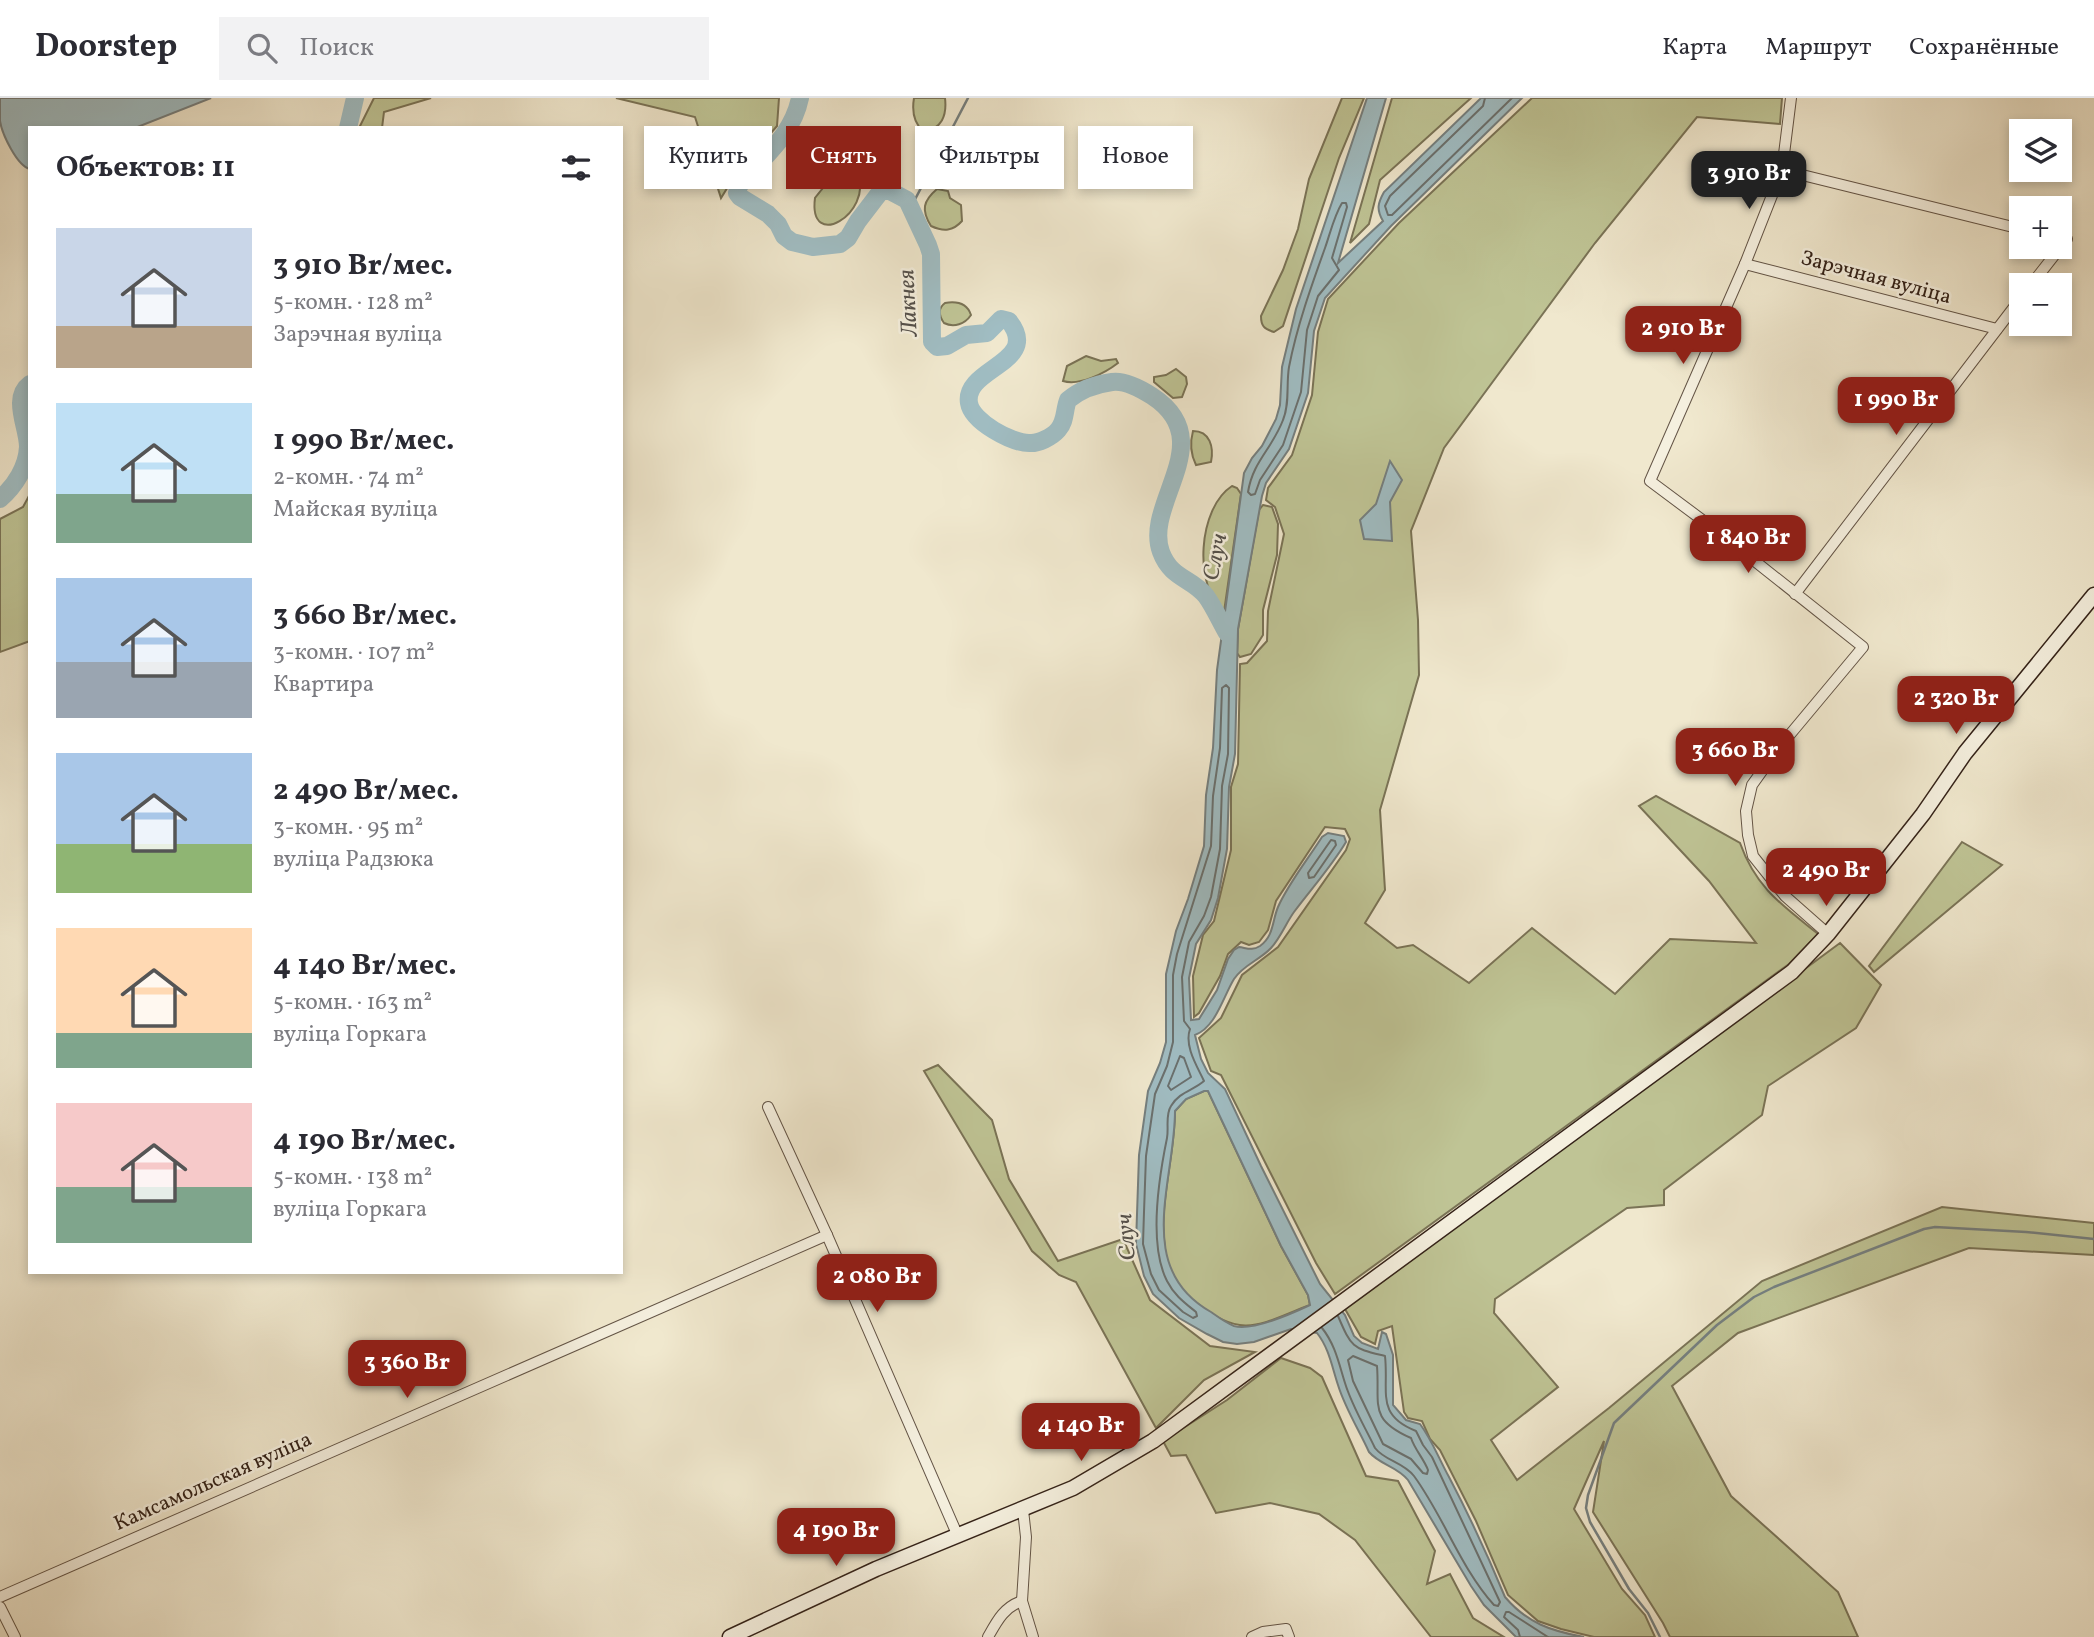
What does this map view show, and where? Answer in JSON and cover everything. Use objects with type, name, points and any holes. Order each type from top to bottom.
[{"type":"main road","points":[[730,1637],[876,1569],[1073,1488],[1153,1441],[1792,972],[1828,934],[1923,814],[1965,753],[2094,595]]},
{"type":"street","points":[[1791,98],[1782,170],[1745,264],[1650,481],[1863,647],[1777,750],[1752,785],[1746,811],[1753,856],[1785,896],[1828,934]]},
{"type":"street","points":[[1782,170],[2009,226]]},
{"type":"street","points":[[2040,273],[2051,259]]},
{"type":"street","name":"Зарэчная вуліца","points":[[1745,264],[1997,329]]},
{"type":"street","points":[[1795,594],[2009,314]]},
{"type":"street","points":[[768,1107],[827,1235],[957,1534]]},
{"type":"street","name":"Камсамольская вуліца","points":[[0,1597],[827,1235]]},
{"type":"street","points":[[1023,1510],[1026,1537],[1022,1601],[1033,1637]]},
{"type":"street","points":[[988,1637],[1002,1614],[1012,1604],[1022,1601]]},
{"type":"street","points":[[0,1607],[15,1637]]},
{"type":"street","points":[[1252,1637],[1263,1632],[1286,1629],[1289,1637]]},
{"type":"green space","points":[[374,98],[431,98],[384,112],[382,126],[360,126]]},
{"type":"green space","points":[[616,98],[779,98],[777,126],[772,132],[772,126],[698,126],[695,117]]},
{"type":"green space","points":[[914,98],[945,98],[944,116],[938,126],[919,126],[913,107]]},
{"type":"green space","points":[[1342,98],[1364,98],[1339,158],[1283,326],[1274,332],[1264,327],[1261,316],[1283,270],[1298,229],[1309,179]]},
{"type":"green space","points":[[1392,98],[1471,98],[1380,180],[1369,224],[1350,243]]},
{"type":"green space","points":[[1532,98],[1782,98],[1780,124],[1697,117],[1595,243],[1444,448],[1411,531],[1419,675],[1380,810],[1385,890],[1365,923],[1397,948],[1413,945],[1469,983],[1532,928],[1615,994],[1670,939],[1756,943],[1709,881],[1639,806],[1656,796],[1740,843],[1746,859],[1762,884],[1818,934],[1789,964],[1335,1294],[1316,1263],[1221,1075],[1211,1071],[1199,1038],[1221,1018],[1242,975],[1278,947],[1346,850],[1350,839],[1345,829],[1325,827],[1276,901],[1268,930],[1259,942],[1249,945],[1241,942],[1228,954],[1220,976],[1194,1017],[1193,976],[1203,935],[1214,921],[1231,850],[1231,787],[1238,764],[1240,664],[1247,663],[1267,641],[1268,611],[1284,534],[1275,507],[1266,500],[1268,488],[1292,455],[1312,395],[1318,332],[1328,299],[1399,223]]},
{"type":"green space","points":[[718,189],[727,189],[721,198]]},
{"type":"green space","points":[[822,189],[860,189],[857,202],[849,213],[840,221],[829,225],[821,223],[815,214],[815,198]]},
{"type":"green space","points":[[937,189],[948,191],[950,198],[961,205],[962,221],[952,229],[944,230],[931,226],[925,210],[929,198]]},
{"type":"green space","points":[[945,303],[961,304],[971,315],[959,324],[944,323],[940,313]]},
{"type":"green space","points":[[1086,356],[1101,361],[1116,359],[1118,363],[1084,380],[1063,381],[1067,366]]},
{"type":"green space","points":[[1176,369],[1186,377],[1187,384],[1182,397],[1173,398],[1154,382],[1154,377],[1166,375]]},
{"type":"green space","points":[[1193,431],[1203,434],[1210,441],[1211,462],[1196,465],[1191,448]]},
{"type":"green space","points":[[1232,486],[1241,494],[1224,612],[1214,600],[1207,584],[1204,547],[1212,511]]},
{"type":"green space","points":[[28,498],[28,642],[0,652],[0,519],[23,507]]},
{"type":"green space","points":[[1263,505],[1272,507],[1278,524],[1277,555],[1263,610],[1263,635],[1251,654],[1240,657],[1237,653],[1238,629],[1259,510]]},
{"type":"green space","points":[[1962,842],[2002,865],[1874,972],[1869,966]]},
{"type":"green space","points":[[1840,943],[1881,985],[1856,1028],[1768,1086],[1762,1115],[1664,1190],[1664,1205],[1627,1208],[1495,1299],[1494,1313],[1558,1387],[1491,1440],[1517,1480],[1609,1408],[1762,1281],[1942,1207],[2094,1223],[2094,1255],[1969,1248],[1738,1333],[1672,1386],[1731,1496],[1838,1592],[1858,1637],[1670,1637],[1593,1512],[1604,1441],[1574,1509],[1622,1589],[1645,1615],[1655,1637],[1594,1637],[1538,1621],[1508,1595],[1476,1521],[1440,1450],[1430,1439],[1422,1421],[1408,1418],[1404,1412],[1392,1326],[1378,1331],[1375,1344],[1361,1337],[1345,1309]]},
{"type":"green space","points":[[938,1065],[992,1120],[1009,1179],[1058,1261],[1123,1239],[1150,1300],[1210,1346],[1255,1352],[1204,1380],[1156,1428],[1076,1282],[1059,1275],[1032,1251],[924,1071]]},
{"type":"green space","points":[[1208,1091],[1281,1246],[1308,1295],[1310,1305],[1253,1325],[1227,1322],[1190,1298],[1172,1276],[1166,1256],[1164,1215],[1175,1111],[1186,1099]]},
{"type":"green space","points":[[1281,1358],[1310,1368],[1322,1377],[1366,1476],[1398,1481],[1435,1551],[1427,1584],[1450,1574],[1473,1618],[1504,1637],[1431,1637],[1355,1540],[1319,1514],[1270,1503],[1216,1513],[1186,1455],[1171,1456],[1163,1441],[1227,1400]]},
{"type":"water","points":[[0,98],[211,98],[140,126],[28,126],[28,168],[15,156],[0,121]]},
{"type":"water","points":[[1367,98],[1386,98],[1338,263],[1383,221],[1379,206],[1384,192],[1481,98],[1522,98],[1391,226],[1325,298],[1314,331],[1308,393],[1289,449],[1266,483],[1262,496],[1238,629],[1235,754],[1229,787],[1227,849],[1218,898],[1211,920],[1196,944],[1189,978],[1191,1020],[1199,1019],[1217,990],[1234,950],[1239,947],[1257,948],[1268,938],[1282,898],[1322,837],[1328,833],[1344,836],[1346,842],[1294,912],[1275,944],[1238,974],[1214,1019],[1195,1035],[1201,1059],[1208,1073],[1225,1089],[1320,1284],[1345,1315],[1354,1336],[1362,1343],[1378,1349],[1382,1332],[1386,1334],[1393,1355],[1393,1405],[1406,1420],[1420,1424],[1428,1436],[1471,1521],[1505,1597],[1531,1620],[1561,1632],[1584,1637],[1516,1637],[1484,1605],[1408,1480],[1369,1452],[1344,1402],[1327,1351],[1317,1333],[1291,1329],[1254,1342],[1223,1342],[1179,1318],[1153,1294],[1144,1276],[1136,1244],[1139,1155],[1148,1091],[1166,1042],[1166,974],[1176,931],[1204,846],[1217,670],[1244,473],[1276,419],[1280,405],[1282,367],[1296,309]],"holes":[[[1208,1091],[1281,1246],[1308,1295],[1310,1305],[1251,1326],[1234,1326],[1187,1294],[1172,1272],[1165,1248],[1164,1221],[1175,1111],[1186,1099]]]},
{"type":"water","points":[[1390,461],[1402,480],[1390,502],[1392,541],[1364,539],[1360,520],[1376,504]]},
{"type":"waterway","name":"Лакнея","points":[[348,126],[355,98]]},
{"type":"waterway","name":"Лакнея","points":[[800,98],[796,112],[783,135],[739,186],[737,193],[740,197],[768,214],[778,224],[784,236],[792,242],[813,247],[840,244],[848,238],[881,191],[890,191],[907,200],[931,254],[932,342],[937,347],[947,346],[966,335],[987,333],[1001,319],[1009,321],[1017,335],[1016,347],[1009,356],[977,381],[970,391],[969,403],[977,417],[1003,435],[1029,443],[1049,437],[1061,427],[1068,400],[1083,390],[1100,384],[1122,382],[1152,396],[1171,414],[1180,432],[1176,472],[1158,533],[1161,552],[1170,568],[1206,596],[1227,633]]},
{"type":"waterway","points":[[910,209],[968,98]]},
{"type":"waterway","name":"Лакнея","points":[[28,386],[24,390],[21,405],[28,447]]},
{"type":"waterway","name":"Лакнея","points":[[0,499],[23,469],[28,447]]},
{"type":"waterway","points":[[1660,1637],[1648,1613],[1629,1589],[1590,1522],[1586,1508],[1588,1495],[1614,1423],[1717,1325],[1754,1297],[1774,1287],[1924,1229],[1935,1227],[2026,1232],[2094,1239]]},
{"type":"water label","name":"Случ","points":[[1216,557]]},
{"type":"water label","name":"Случ","points":[[1127,1237]]}]
